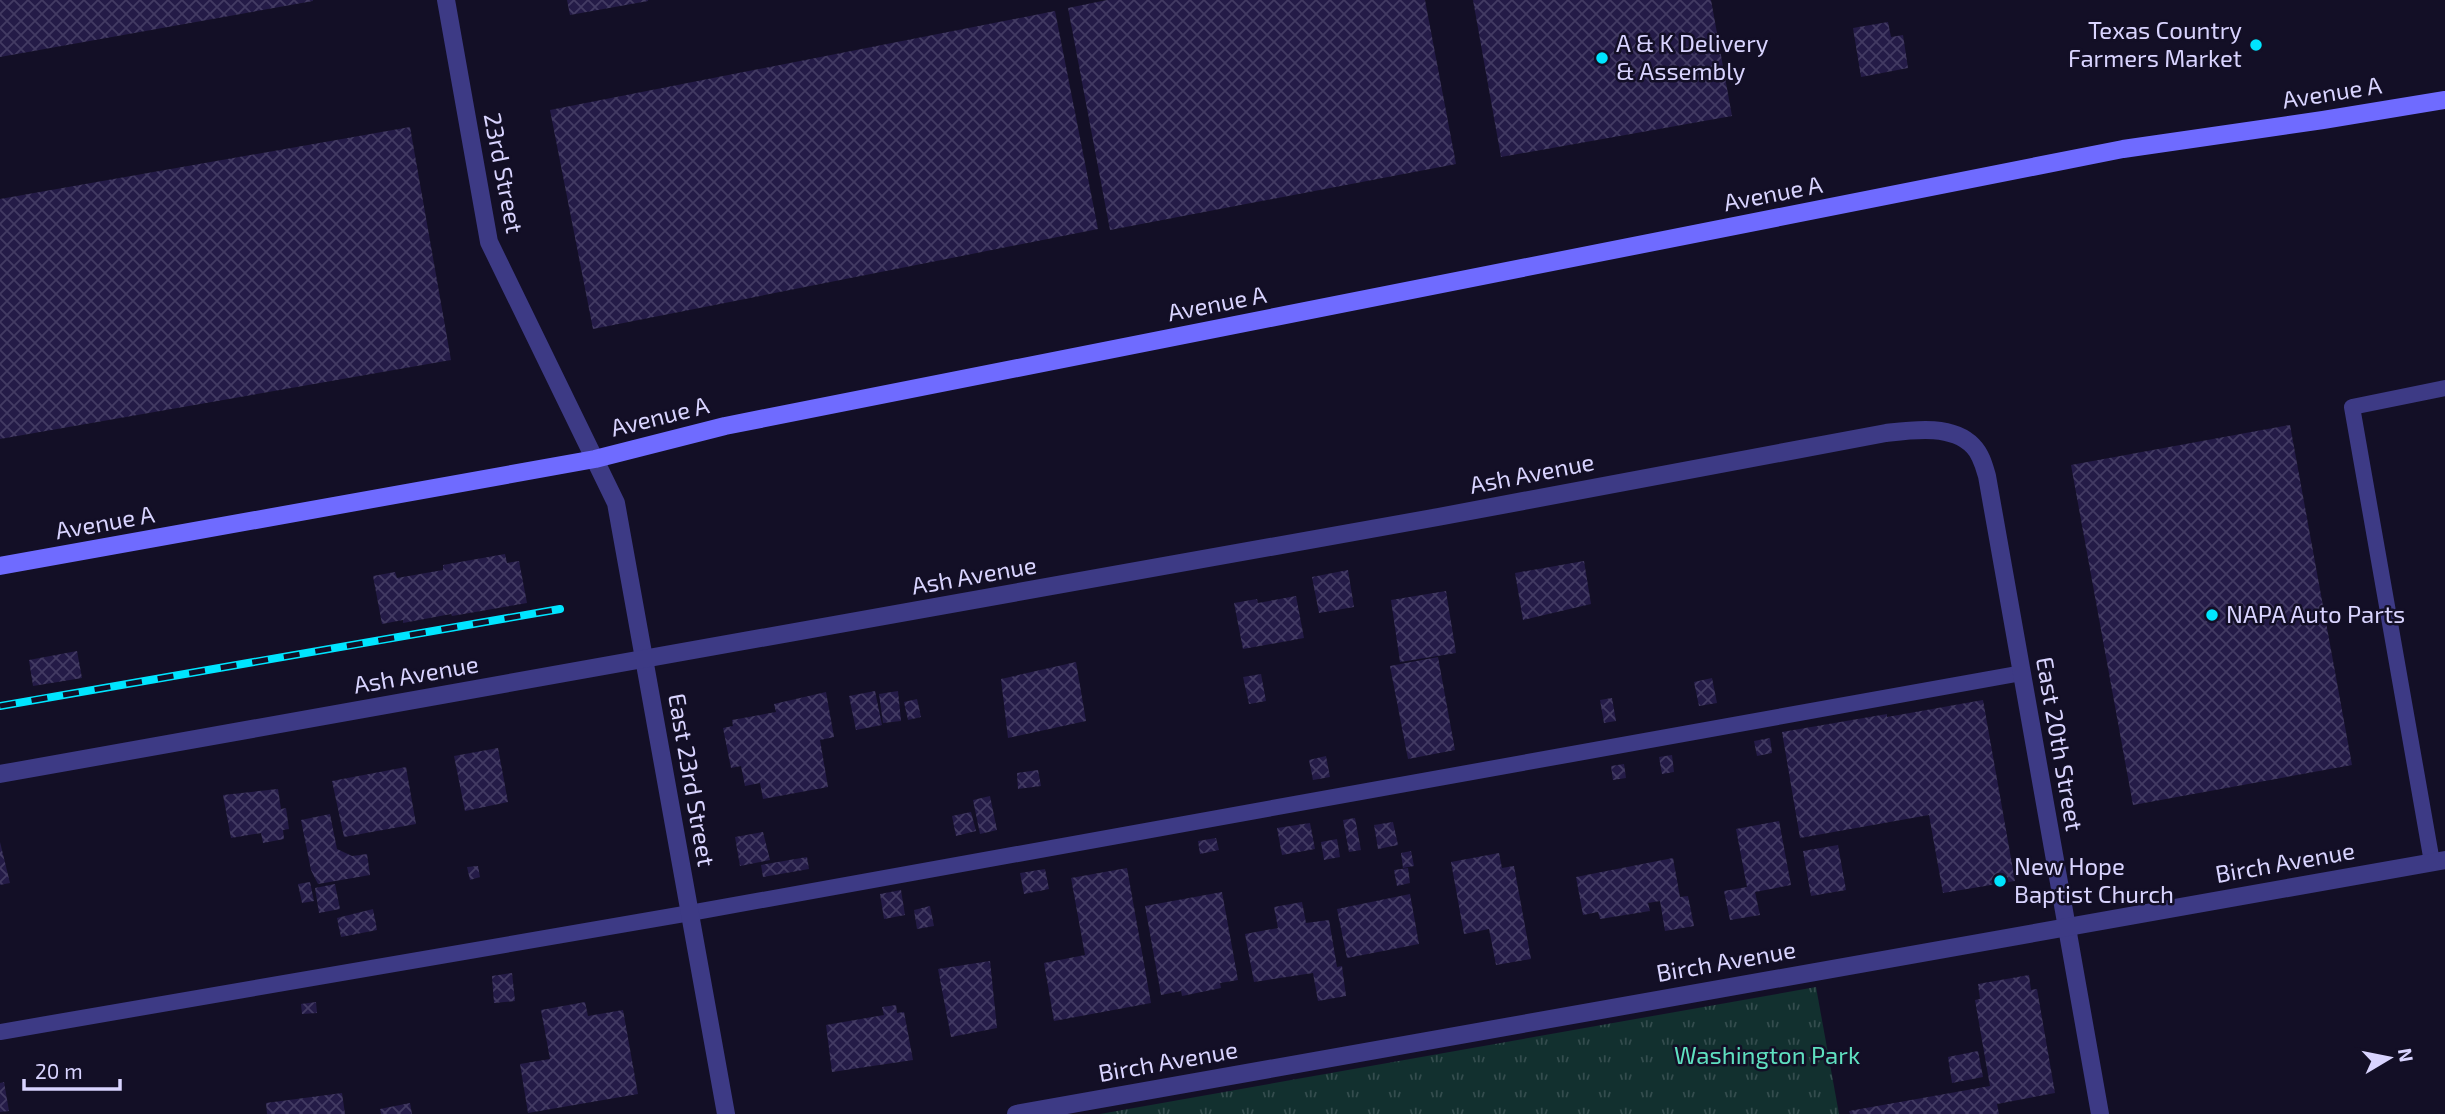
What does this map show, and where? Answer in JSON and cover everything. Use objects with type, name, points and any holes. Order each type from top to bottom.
[{"type":"main road","name":"Avenue A","points":[[0,566],[595,459],[725,426],[2109,152],[2445,100]]},
{"type":"street","name":"23rd Street","points":[[446,0],[489,242],[595,459]]},
{"type":"street","name":"Ash Avenue","points":[[0,775],[1438,517],[1886,433],[1932,431],[1956,435]]},
{"type":"street","name":"East 20th Street","points":[[1956,435],[1972,445],[1982,460],[1987,476],[2100,1114]]},
{"type":"street","name":"East 23rd Street","points":[[595,459],[616,503],[726,1114]]},
{"type":"street","name":"Birch Avenue","points":[[1016,1114],[2438,861]]},
{"type":"lane","points":[[2438,861],[2352,407],[2445,388]]},
{"type":"lane","points":[[0,1032],[690,913],[2022,673]]},
{"type":"green space","name":"Washington Park","points":[[1816,987],[1839,1114],[1100,1114]]},
{"type":"building","points":[[0,0],[313,0],[313,1],[0,57]]},
{"type":"building","points":[[567,0],[648,0],[648,1],[570,15]]},
{"type":"building","points":[[1107,0],[1425,0],[1456,164],[1110,230],[1068,8]]},
{"type":"building","name":"A & K Delivery & Assembly","points":[[1473,0],[1711,0],[1732,116],[1501,157]]},
{"type":"building","points":[[1055,11],[1098,229],[593,329],[550,110]]},
{"type":"building","points":[[1888,22],[1891,37],[1903,35],[1908,68],[1861,77],[1853,28]]},
{"type":"building","points":[[410,127],[451,360],[0,439],[0,199]]},
{"type":"building","name":"NAPA Auto Parts","points":[[2290,425],[2352,765],[2133,805],[2071,465]]},
{"type":"building","points":[[505,554],[507,563],[519,561],[527,603],[452,616],[451,614],[382,624],[373,576],[395,572],[397,578],[443,570],[443,565]]},
{"type":"building","points":[[1584,561],[1591,604],[1523,620],[1515,573]]},
{"type":"building","points":[[1348,570],[1354,607],[1319,613],[1312,577]]},
{"type":"building","points":[[1446,591],[1456,653],[1400,662],[1391,600]]},
{"type":"building","points":[[1296,596],[1304,638],[1243,649],[1234,603],[1257,599],[1258,603]]},
{"type":"building","points":[[77,651],[82,678],[33,686],[29,660]]},
{"type":"building","points":[[1438,657],[1455,750],[1408,759],[1390,666]]},
{"type":"building","points":[[1076,662],[1086,721],[1008,738],[1001,679]]},
{"type":"building","points":[[1261,674],[1266,701],[1249,704],[1243,677]]},
{"type":"building","points":[[1712,678],[1717,703],[1699,706],[1694,682]]},
{"type":"building","points":[[875,691],[882,725],[856,730],[849,696]]},
{"type":"building","points":[[898,691],[901,721],[883,723],[879,694]]},
{"type":"building","points":[[826,692],[834,737],[820,740],[828,787],[763,799],[760,783],[745,786],[741,766],[731,768],[723,728],[733,726],[732,720],[776,712],[774,704]]},
{"type":"building","points":[[1612,698],[1616,721],[1604,723],[1600,700]]},
{"type":"building","points":[[917,699],[921,717],[908,720],[904,702]]},
{"type":"building","points":[[1983,700],[2015,881],[1943,893],[1929,815],[1800,838],[1782,732]]},
{"type":"building","points":[[1770,738],[1772,753],[1757,756],[1754,741]]},
{"type":"building","points":[[498,748],[508,802],[465,811],[454,756]]},
{"type":"building","points":[[1672,755],[1674,772],[1662,774],[1659,757]]},
{"type":"building","points":[[1326,756],[1330,777],[1313,780],[1309,760]]},
{"type":"building","points":[[1624,764],[1626,778],[1613,780],[1611,766]]},
{"type":"building","points":[[406,767],[416,824],[344,837],[332,781]]},
{"type":"building","points":[[1038,770],[1041,786],[1018,789],[1017,773]]},
{"type":"building","points":[[278,789],[281,809],[286,808],[289,829],[283,830],[284,839],[263,843],[261,833],[231,838],[223,795]]},
{"type":"building","points":[[990,796],[997,830],[980,834],[973,800]]},
{"type":"building","points":[[971,812],[976,831],[956,836],[952,816]]},
{"type":"building","points":[[330,814],[337,849],[352,856],[367,854],[370,875],[318,884],[311,870],[301,820]]},
{"type":"building","points":[[1355,818],[1361,850],[1349,852],[1343,820]]},
{"type":"building","points":[[1779,821],[1791,885],[1755,892],[1760,915],[1730,920],[1724,891],[1747,887],[1736,829]]},
{"type":"building","points":[[1393,822],[1398,845],[1378,849],[1374,825]]},
{"type":"building","points":[[1310,823],[1315,849],[1282,855],[1277,828]]},
{"type":"building","points":[[763,832],[770,860],[740,866],[735,837]]},
{"type":"building","points":[[1216,838],[1219,850],[1200,854],[1198,841]]},
{"type":"building","points":[[1337,839],[1340,857],[1324,860],[1321,842]]},
{"type":"building","points":[[0,842],[10,883],[0,885]]},
{"type":"building","points":[[1838,845],[1846,890],[1811,896],[1803,851]]},
{"type":"building","points":[[1411,851],[1414,866],[1403,868],[1401,853]]},
{"type":"building","points":[[1499,853],[1502,868],[1514,866],[1531,959],[1496,965],[1489,929],[1464,934],[1451,862]]},
{"type":"building","points":[[807,857],[809,869],[763,877],[761,865]]},
{"type":"building","points":[[1673,858],[1680,897],[1688,896],[1694,926],[1665,931],[1660,901],[1648,903],[1650,911],[1600,919],[1598,912],[1583,915],[1576,877]]},
{"type":"building","points":[[478,866],[480,877],[470,880],[467,867]]},
{"type":"building","points":[[1127,868],[1151,1003],[1054,1021],[1044,963],[1085,955],[1071,878]]},
{"type":"building","points":[[1408,868],[1410,883],[1397,886],[1394,870]]},
{"type":"building","points":[[1045,869],[1049,889],[1024,894],[1020,873]]},
{"type":"building","points":[[310,882],[314,901],[302,903],[298,884]]},
{"type":"building","points":[[335,884],[340,909],[319,913],[315,888]]},
{"type":"building","points":[[901,890],[905,915],[884,919],[880,894]]},
{"type":"building","points":[[1222,892],[1238,980],[1220,983],[1221,988],[1182,996],[1181,991],[1161,995],[1145,906]]},
{"type":"building","points":[[1410,894],[1419,944],[1347,958],[1337,909]]},
{"type":"building","points":[[1302,902],[1306,923],[1329,920],[1337,967],[1342,966],[1346,996],[1318,1001],[1313,973],[1254,982],[1245,934],[1278,928],[1274,907]]},
{"type":"building","points":[[930,906],[934,926],[917,929],[914,910]]},
{"type":"building","points":[[373,909],[377,930],[341,937],[337,918]]},
{"type":"building","points":[[990,961],[997,1028],[951,1037],[938,969]]},
{"type":"building","points":[[512,973],[515,1001],[494,1003],[492,976]]},
{"type":"building","points":[[2029,975],[2031,990],[2037,989],[2055,1093],[1997,1104],[1999,1114],[1850,1114],[1849,1111],[1990,1086],[1975,1000],[1980,999],[1978,984]]},
{"type":"building","points":[[316,1002],[317,1013],[302,1014],[301,1004]]},
{"type":"building","points":[[585,1002],[588,1016],[623,1010],[638,1094],[528,1113],[520,1064],[550,1059],[541,1010]]},
{"type":"building","points":[[896,1005],[897,1013],[904,1012],[913,1060],[832,1072],[826,1025],[884,1015],[882,1007]]},
{"type":"building","points":[[1978,1051],[1983,1077],[1952,1083],[1948,1057]]},
{"type":"building","points":[[4,1082],[9,1111],[0,1112],[0,1083]]},
{"type":"building","points":[[342,1093],[345,1114],[267,1114],[266,1103]]},
{"type":"building","points":[[410,1103],[412,1114],[381,1114],[380,1109]]},
{"type":"railway","points":[[0,706],[560,609]]},
{"type":"place","name":"Texas Country Farmers Market","points":[[2256,45]]},
{"type":"place","name":"A & K Delivery & Assembly","points":[[1602,58]]},
{"type":"place","name":"NAPA Auto Parts","points":[[2212,615]]},
{"type":"place","name":"New Hope Baptist Church","points":[[2000,881]]}]
